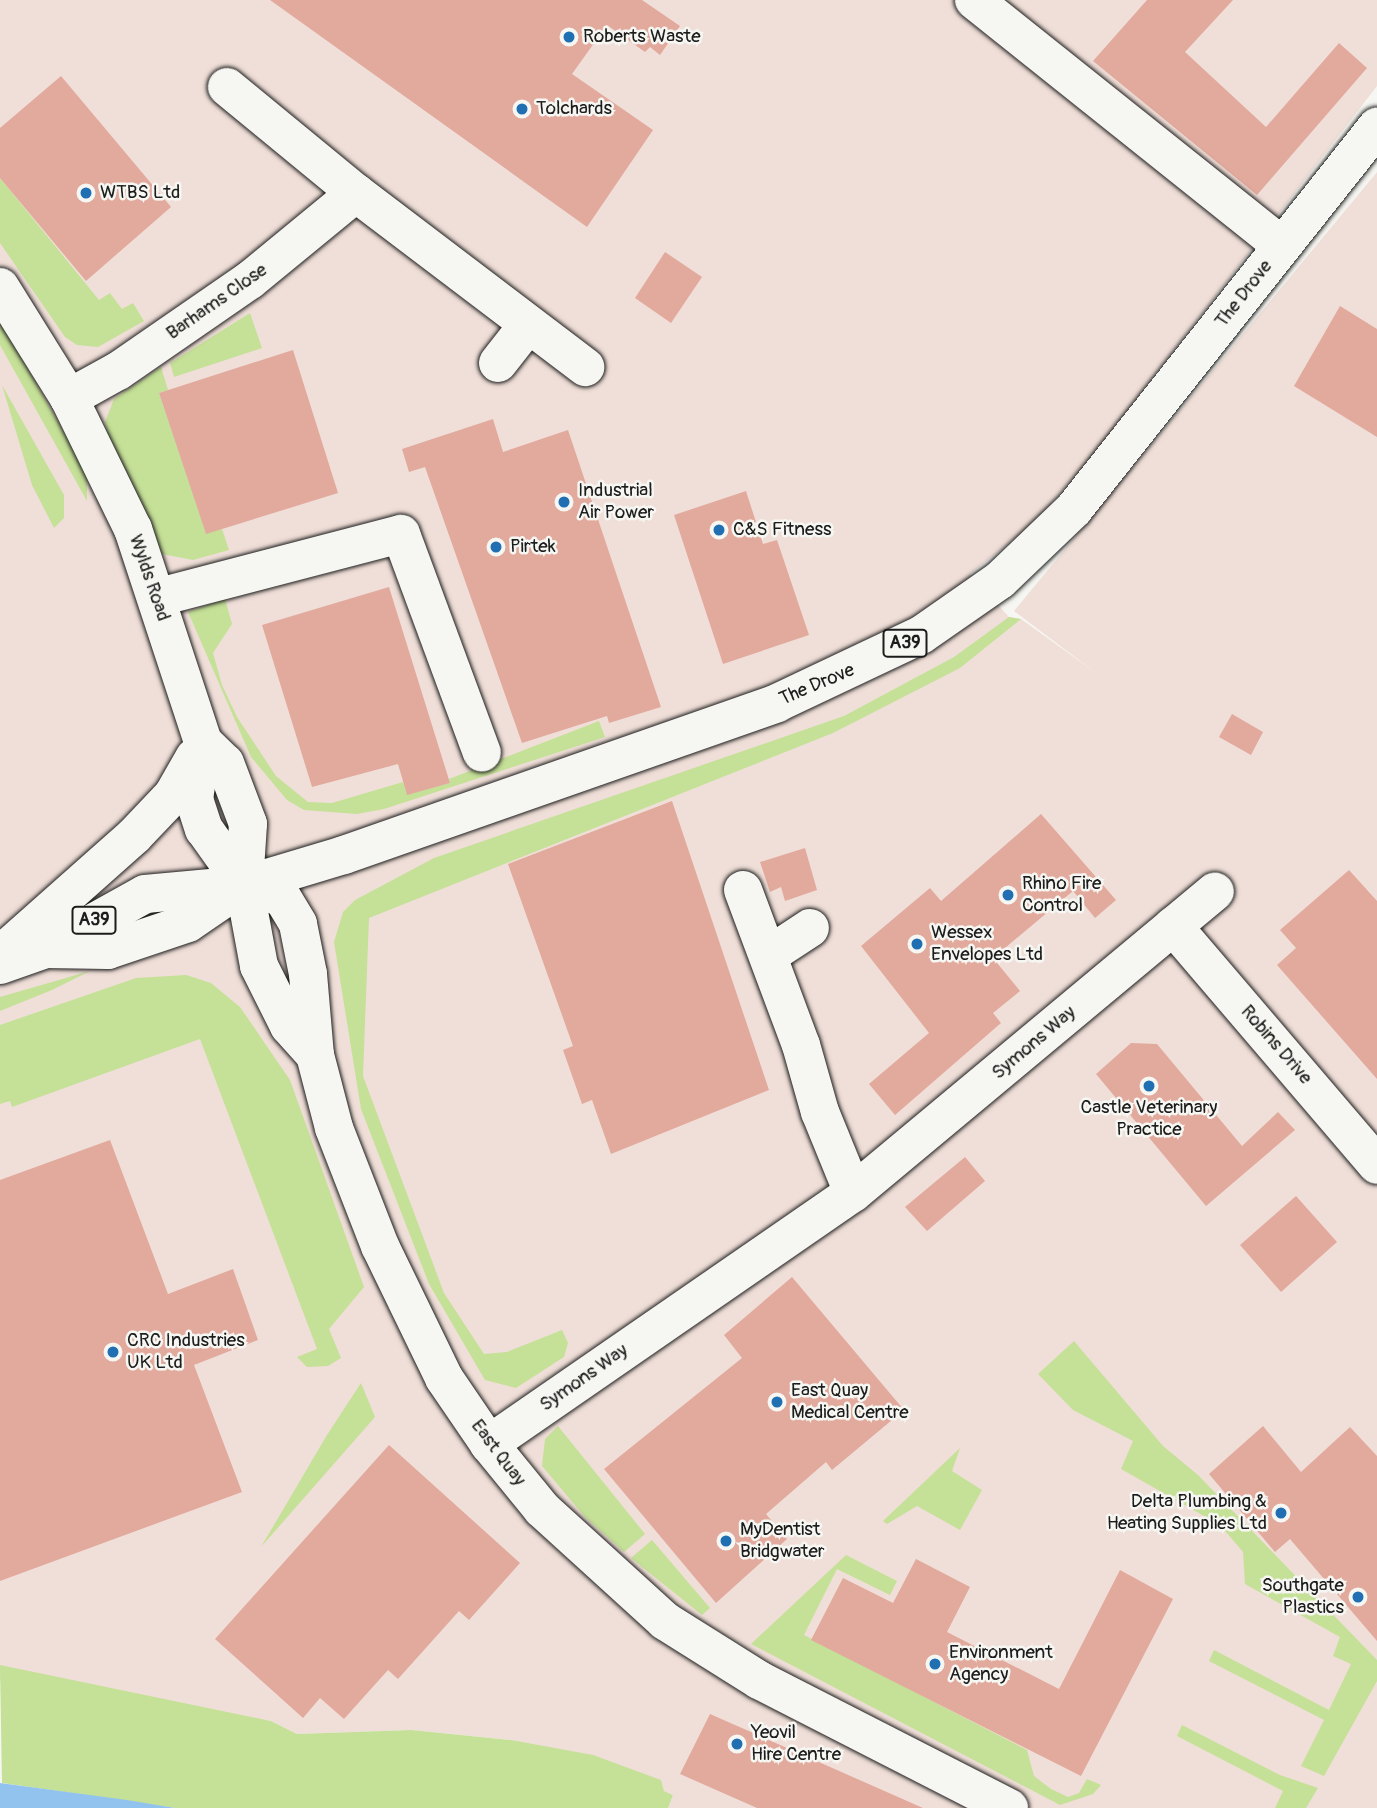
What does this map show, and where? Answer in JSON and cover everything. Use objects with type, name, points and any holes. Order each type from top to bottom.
[{"type":"street","name":"The Drove","points":[[974,0],[1282,246]]},
{"type":"street","points":[[227,87],[356,193],[527,326],[585,367]]},
{"type":"street","name":"The Drove","points":[[244,885],[361,849],[778,702],[921,635],[1000,580],[1074,509],[1377,127]]},
{"type":"street","name":"Barhams Close","points":[[69,398],[118,371],[250,281],[356,193]]},
{"type":"street","name":"Wylds Road","points":[[0,287],[69,398],[133,529],[159,597],[203,742],[225,764],[248,824],[244,885]]},
{"type":"street","points":[[498,363],[527,326]]},
{"type":"street","points":[[159,597],[401,534],[482,753]]},
{"type":"street","points":[[0,955],[173,795],[203,742]]},
{"type":"street","name":"A39","points":[[0,965],[46,950],[145,894],[244,885]]},
{"type":"street","name":"East Quay","points":[[244,885],[259,966],[289,1026],[315,1055],[334,1128],[396,1283],[444,1378],[489,1444],[542,1509],[665,1621],[759,1680],[960,1798],[1009,1808]]},
{"type":"street","points":[[743,890],[769,954],[820,1112],[853,1194]]},
{"type":"street","name":"Symons Way","points":[[489,1444],[853,1194],[1215,891]]},
{"type":"street","name":"Robins Drive","points":[[1173,926],[1377,1165]]},
{"type":"street","points":[[769,954],[810,928]]},
{"type":"shaded area","points":[[0,0],[1377,0],[1377,86],[1099,447],[1035,523],[970,574],[1009,617],[1021,619],[1096,673],[1014,611],[1377,172],[1377,1808],[668,1808],[673,1795],[664,1791],[660,1780],[511,1740],[411,1730],[297,1734],[271,1721],[0,1681]]},
{"type":"green space","points":[[0,178],[99,300],[110,293],[122,309],[133,303],[144,321],[98,347],[77,345],[65,337],[0,243]]},
{"type":"green space","points":[[250,313],[262,348],[174,377],[170,363]]},
{"type":"green space","points":[[0,320],[87,473],[87,501],[0,345]]},
{"type":"green space","points":[[161,367],[168,390],[159,393],[206,533],[222,529],[229,550],[193,560],[162,554],[108,435],[105,422],[114,399]]},
{"type":"green space","points":[[2,385],[64,495],[64,518],[54,528],[32,485]]},
{"type":"green space","points":[[225,599],[232,624],[213,653],[222,685],[237,717],[276,776],[308,802],[332,803],[403,782],[407,794],[450,783],[449,779],[599,721],[605,737],[384,809],[357,814],[304,810],[287,800],[251,757],[188,612]]},
{"type":"green space","points":[[1009,617],[1021,619],[960,668],[833,733],[369,918],[363,1076],[444,1293],[484,1354],[507,1352],[562,1330],[568,1343],[564,1357],[516,1388],[485,1380],[429,1284],[361,1109],[334,942],[343,912],[355,900],[434,858],[844,716],[954,657]]},
{"type":"green space","points":[[90,971],[52,990],[0,1011],[0,997]]},
{"type":"green space","points":[[186,975],[211,983],[240,1007],[290,1080],[364,1287],[329,1329],[341,1358],[328,1366],[307,1367],[297,1357],[317,1349],[200,1039],[12,1107],[10,1101],[0,1104],[0,1025],[136,978]]},
{"type":"green space","points":[[1074,1341],[1163,1446],[1198,1475],[1377,1660],[1377,1681],[1324,1776],[1301,1766],[1324,1720],[1209,1661],[1214,1650],[1329,1710],[1351,1664],[1333,1656],[1340,1637],[1245,1584],[1243,1552],[1220,1525],[1121,1469],[1133,1441],[1073,1410],[1038,1374]]},
{"type":"green space","points":[[361,1383],[375,1417],[261,1547],[327,1435]]},
{"type":"green space","points":[[558,1426],[645,1534],[624,1552],[585,1517],[542,1466],[545,1439]]},
{"type":"green space","points":[[960,1448],[952,1471],[982,1490],[960,1530],[917,1506],[887,1524],[883,1521]]},
{"type":"green space","points":[[652,1540],[710,1608],[702,1615],[631,1558]]},
{"type":"green space","points":[[846,1555],[897,1581],[890,1595],[837,1569],[804,1635],[1027,1750],[1034,1776],[1051,1789],[1068,1797],[1079,1793],[1087,1779],[1101,1785],[1093,1794],[1060,1805],[751,1644]]},
{"type":"green space","points":[[0,1665],[271,1721],[297,1734],[411,1730],[511,1740],[593,1755],[661,1780],[664,1791],[673,1795],[668,1808],[175,1808],[2,1783]]},
{"type":"green space","points":[[1182,1725],[1280,1775],[1318,1788],[1306,1808],[1275,1808],[1283,1791],[1177,1736]]},
{"type":"water","points":[[0,1783],[127,1800],[175,1808],[0,1808]]},
{"type":"building","points":[[270,0],[642,0],[680,26],[660,55],[650,47],[645,52],[607,25],[572,74],[653,130],[587,227]]},
{"type":"building","points":[[1147,0],[1233,0],[1185,52],[1266,127],[1339,43],[1367,68],[1257,195],[1093,61]]},
{"type":"building","name":"WTBS Ltd","points":[[61,76],[171,207],[86,281],[0,178],[0,128]]},
{"type":"building","points":[[665,252],[702,277],[671,323],[635,298]]},
{"type":"building","points":[[1340,306],[1377,329],[1377,437],[1294,386]]},
{"type":"building","points":[[293,350],[338,493],[206,534],[159,393]]},
{"type":"building","points":[[493,419],[503,452],[568,430],[661,707],[609,723],[607,716],[522,743],[425,467],[409,472],[402,449]]},
{"type":"building","points":[[746,491],[763,544],[777,540],[809,635],[723,664],[674,515]]},
{"type":"building","points":[[389,587],[450,783],[407,795],[398,764],[312,787],[262,625]]},
{"type":"building","points":[[1232,714],[1263,732],[1251,755],[1219,737]]},
{"type":"building","points":[[672,801],[769,1090],[611,1154],[592,1100],[582,1104],[563,1050],[573,1046],[508,864]]},
{"type":"building","points":[[1041,814],[1116,900],[1095,918],[1073,891],[993,958],[1020,991],[993,1013],[1001,1023],[895,1115],[869,1084],[929,1033],[861,946],[930,888],[941,901]]},
{"type":"building","points":[[805,848],[817,890],[785,901],[781,887],[770,892],[760,862]]},
{"type":"building","points":[[1349,870],[1377,901],[1377,1079],[1277,965],[1296,948],[1280,930]]},
{"type":"building","points":[[1131,1043],[1157,1044],[1242,1146],[1278,1112],[1295,1130],[1206,1206],[1096,1074]]},
{"type":"building","name":"CRC Industries UK Ltd","points":[[110,1140],[168,1294],[233,1269],[258,1340],[194,1365],[242,1492],[0,1581],[0,1180]]},
{"type":"building","points":[[965,1157],[985,1181],[927,1231],[905,1207]]},
{"type":"building","points":[[1296,1196],[1337,1242],[1281,1292],[1240,1245]]},
{"type":"building","name":"East Quay Medical Centre","points":[[792,1277],[904,1410],[832,1470],[826,1462],[766,1514],[787,1539],[716,1603],[604,1469],[742,1358],[724,1335]]},
{"type":"building","points":[[1263,1426],[1301,1472],[1350,1427],[1377,1456],[1377,1641],[1290,1539],[1275,1552],[1209,1474]]},
{"type":"building","points":[[389,1445],[520,1563],[469,1620],[459,1611],[398,1679],[388,1670],[344,1719],[320,1698],[303,1718],[215,1639]]},
{"type":"building","name":"Environment Agency","points":[[916,1559],[970,1587],[947,1632],[1059,1689],[1120,1570],[1173,1599],[1081,1776],[811,1640],[843,1578],[893,1603]]},
{"type":"building","name":"Yeovil Hire Centre","points":[[710,1714],[923,1808],[757,1808],[680,1774]]},
{"type":"place","name":"Roberts Waste","points":[[569,37]]},
{"type":"place","name":"Tolchards","points":[[522,109]]},
{"type":"place","name":"WTBS Ltd","points":[[86,193]]},
{"type":"place","name":"Industrial Air Power","points":[[564,502]]},
{"type":"place","name":"C&S Fitness","points":[[719,530]]},
{"type":"place","name":"Pirtek","points":[[496,547]]},
{"type":"place","name":"Rhino Fire Control","points":[[1008,895]]},
{"type":"place","name":"Wessex Envelopes Ltd","points":[[917,944]]},
{"type":"place","name":"Castle Veterinary Practice","points":[[1149,1086]]},
{"type":"place","name":"CRC Industries UK Ltd","points":[[113,1352]]},
{"type":"place","name":"East Quay Medical Centre","points":[[777,1402]]},
{"type":"place","name":"Delta Plumbing & Heating Supplies Ltd","points":[[1281,1513]]},
{"type":"place","name":"MyDentist Bridgwater","points":[[726,1541]]},
{"type":"place","name":"Southgate Plastics","points":[[1358,1597]]},
{"type":"place","name":"Environment Agency","points":[[935,1664]]},
{"type":"place","name":"Yeovil Hire Centre","points":[[737,1744]]}]
